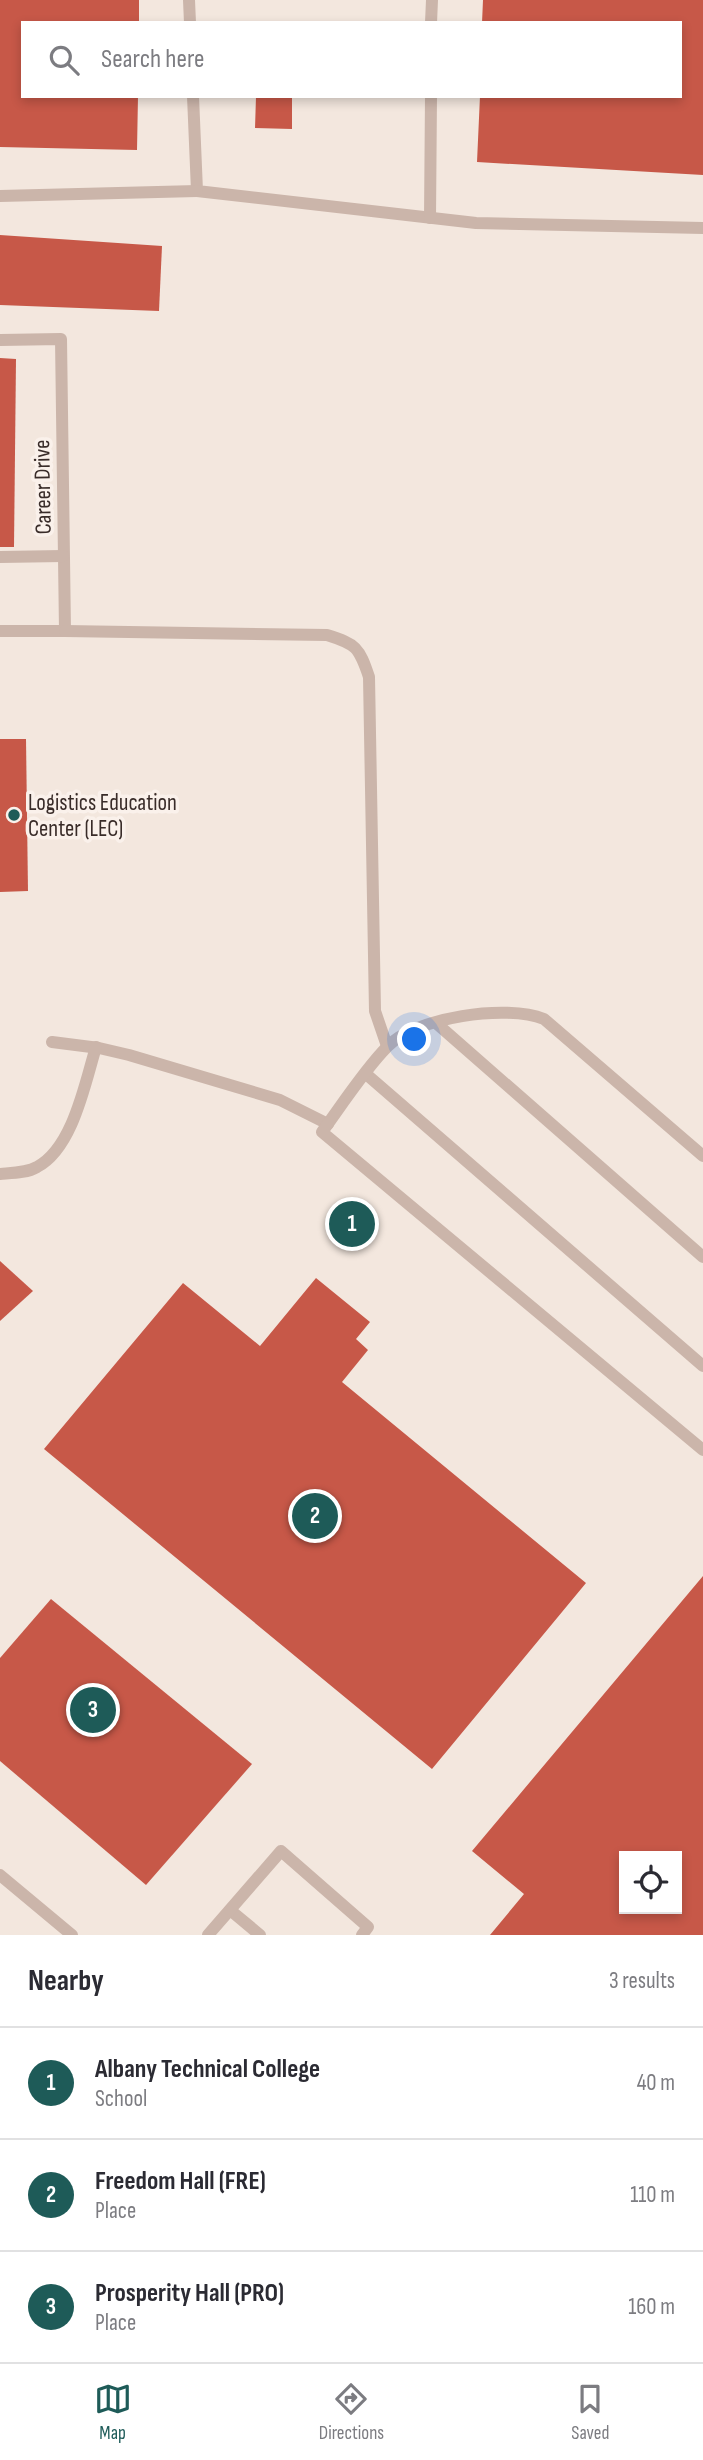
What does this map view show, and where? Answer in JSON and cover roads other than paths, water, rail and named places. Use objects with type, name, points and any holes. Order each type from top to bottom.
[{"type":"lane","points":[[190,0],[190,21]]},
{"type":"lane","points":[[432,0],[432,21]]},
{"type":"lane","points":[[193,98],[197,191]]},
{"type":"lane","points":[[430,218],[431,98]]},
{"type":"lane","points":[[0,196],[197,191],[476,223],[703,228]]},
{"type":"lane","name":"Career Drive","points":[[0,340],[61,339],[65,631]]},
{"type":"lane","points":[[0,557],[63,556]]},
{"type":"lane","points":[[0,631],[327,635],[349,642],[361,655],[369,677],[375,1010],[387,1046]]},
{"type":"lane","points":[[703,1156],[544,1019],[532,1014],[472,1014],[404,1034],[387,1046],[322,1132],[703,1450]]},
{"type":"lane","points":[[436,1023],[703,1257]]},
{"type":"lane","points":[[52,1042],[96,1047],[129,1055],[280,1100],[328,1124]]},
{"type":"lane","points":[[0,1174],[36,1168],[50,1158],[63,1141],[77,1111],[96,1047]]},
{"type":"lane","points":[[366,1074],[703,1366]]},
{"type":"lane","points":[[208,1935],[281,1850],[368,1927],[362,1935]]},
{"type":"lane","points":[[0,1875],[72,1935]]},
{"type":"lane","points":[[230,1910],[260,1935]]},
{"type":"place","name":"Logistics Education Center (LEC)","points":[[14,815]]},
{"type":"place","name":"Albany Technical College","points":[[352,1224]]},
{"type":"place","name":"Freedom Hall (FRE)","points":[[315,1516]]},
{"type":"place","name":"Prosperity Hall (PRO)","points":[[93,1710]]}]
